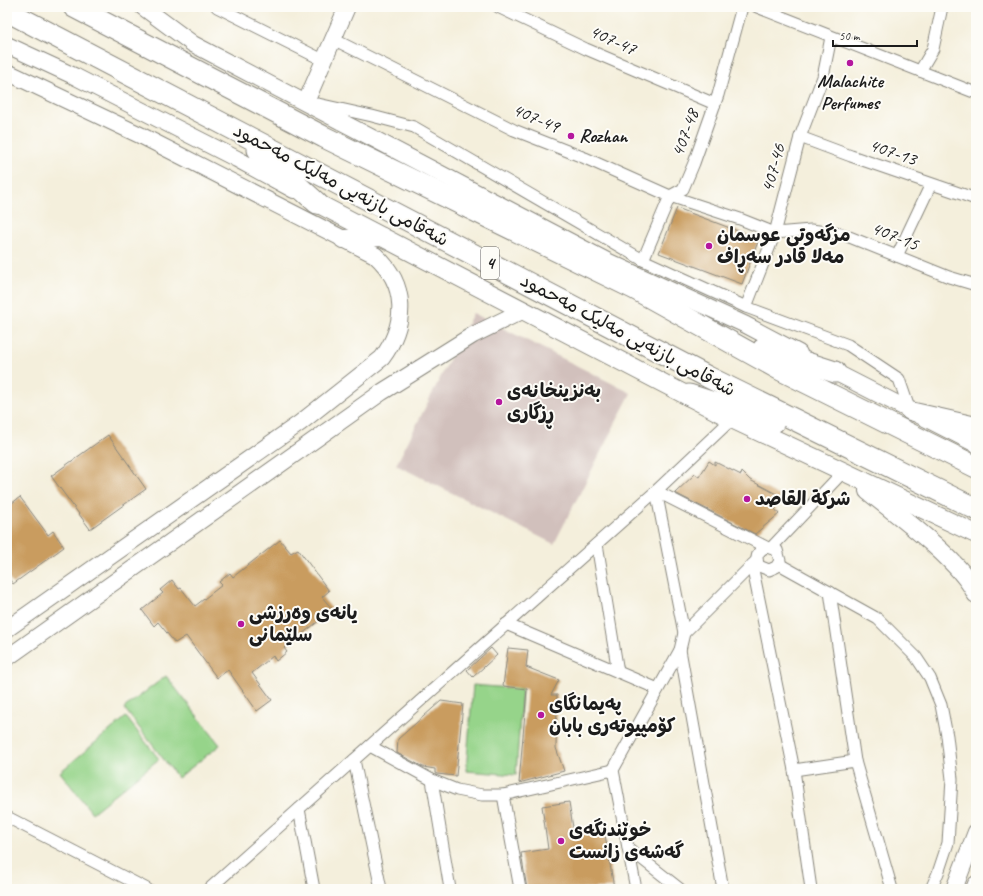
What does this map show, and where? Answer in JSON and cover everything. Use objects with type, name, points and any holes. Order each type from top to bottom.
[{"type":"highway","name":"شەقامی بازنەیی مەلیک مەحمود","points":[[74,7],[324,137],[634,289],[779,369],[976,467]]},
{"type":"highway","name":"شەقامی بازنەیی مەلیک مەحمود","points":[[7,11],[708,377],[837,442],[976,509]]},
{"type":"highway","points":[[233,128],[317,203]]},
{"type":"highway","points":[[717,334],[835,372]]},
{"type":"highway","points":[[689,395],[837,442]]},
{"type":"main road","points":[[317,203],[732,418],[976,534]]},
{"type":"main road","points":[[343,238],[384,237]]},
{"type":"main road","points":[[910,411],[976,426]]},
{"type":"main road","points":[[843,472],[897,514],[946,557],[965,575],[976,594]]},
{"type":"street","points":[[143,7],[193,44],[609,262],[746,326],[976,444]]},
{"type":"street","points":[[217,7],[323,60]]},
{"type":"street","points":[[306,102],[347,7]]},
{"type":"street","name":"407-47","points":[[498,7],[586,48],[715,104]]},
{"type":"street","name":"407-48","points":[[643,260],[670,196],[683,189],[694,163],[715,104],[742,7]]},
{"type":"street","points":[[757,7],[976,93]]},
{"type":"street","points":[[920,71],[934,49],[942,7]]},
{"type":"street","name":"407-46","points":[[746,307],[775,233],[800,137],[823,77],[831,37]]},
{"type":"street","name":"407-49","points":[[333,39],[514,130],[585,158],[670,196],[740,219],[775,233]]},
{"type":"street","points":[[7,45],[69,73],[237,159],[317,203]]},
{"type":"street","points":[[7,72],[142,136],[365,250],[382,262],[393,279],[401,312],[400,322],[391,345],[382,358],[300,423],[7,629]]},
{"type":"street","points":[[306,102],[372,116],[414,127],[643,260],[746,307],[848,345],[899,379],[910,411]]},
{"type":"street","name":"407-13","points":[[800,137],[976,199]]},
{"type":"street","points":[[897,256],[931,184]]},
{"type":"street","name":"407-15","points":[[775,233],[811,230],[842,234],[949,278],[976,285]]},
{"type":"street","points":[[7,658],[382,392],[473,335],[524,310]]},
{"type":"street","points":[[209,889],[656,491],[732,418]]},
{"type":"street","points":[[684,633],[754,563],[759,551],[769,548],[843,472]]},
{"type":"street","points":[[656,491],[779,553],[779,564]]},
{"type":"street","points":[[636,889],[613,770],[680,650],[684,633],[656,491]]},
{"type":"street","points":[[597,544],[618,672]]},
{"type":"street","points":[[754,563],[766,570],[773,569],[779,564]]},
{"type":"street","points":[[754,563],[794,770],[811,889]]},
{"type":"street","points":[[779,564],[870,614],[897,636],[916,657],[930,678],[941,705],[947,736],[952,779],[952,808],[948,843],[931,889]]},
{"type":"street","points":[[89,571],[103,591]]},
{"type":"street","points":[[830,592],[855,761],[892,889]]},
{"type":"street","points":[[506,624],[658,689]]},
{"type":"street","points":[[680,650],[723,889]]},
{"type":"street","points":[[370,746],[432,780],[470,793],[503,795],[613,770]]},
{"type":"street","points":[[354,760],[381,889]]},
{"type":"street","points":[[794,770],[855,761]]},
{"type":"street","points":[[432,780],[450,889]]},
{"type":"street","points":[[503,795],[520,889]]},
{"type":"street","points":[[299,809],[314,889]]},
{"type":"street","points":[[7,817],[147,889]]},
{"type":"street","points":[[954,889],[976,832]]},
{"type":"street","points":[[628,848],[680,889]]},
{"type":"street","points":[[974,889],[976,884]]},
{"type":"shaded area","points":[[473,313],[631,393],[554,544],[396,465]]},
{"type":"green space","points":[[166,676],[220,745],[178,778],[124,708]]},
{"type":"green space","points":[[473,685],[522,689],[516,775],[466,771]]},
{"type":"green space","points":[[126,717],[159,759],[92,813],[60,772]]},
{"type":"building","name":"مزگەوتی عوسمان مەلا قادر سەڕاف","points":[[677,208],[759,239],[742,284],[659,253]]},
{"type":"building","points":[[108,435],[146,489],[90,529],[51,476]]},
{"type":"building","name":"شركة القاصد","points":[[709,461],[715,465],[715,462],[741,475],[742,472],[750,480],[782,497],[775,509],[779,514],[755,534],[675,493],[695,474],[699,477]]},
{"type":"building","points":[[20,497],[48,535],[53,531],[64,547],[13,584],[7,576],[7,507]]},
{"type":"building","name":"یانەی وەرزشی سلێمانی","points":[[280,540],[291,553],[298,549],[329,591],[322,597],[333,610],[284,648],[287,652],[276,661],[273,656],[252,673],[272,700],[257,711],[228,670],[217,678],[186,636],[175,643],[158,622],[154,626],[142,610],[163,593],[160,590],[172,580],[179,589],[181,588],[195,606],[222,585],[219,582],[230,573],[233,577]]},
{"type":"building","points":[[491,648],[497,655],[473,677],[467,670]]},
{"type":"building","name":"پەیمانگای کۆمپیوتەری بابان","points":[[508,648],[528,650],[526,667],[559,680],[551,695],[557,695],[556,748],[564,771],[519,783],[527,689],[503,686]]},
{"type":"building","points":[[441,701],[463,704],[456,776],[437,774],[435,773],[435,769],[423,767],[397,753],[398,739]]},
{"type":"building","name":"خوێندنگەی گەشەی زانست","points":[[569,802],[574,834],[604,829],[614,888],[527,889],[521,853],[548,849],[542,806]]},
{"type":"place","name":"Malachite Perfumes","points":[[850,63]]},
{"type":"place","name":"Rozhan","points":[[571,136]]},
{"type":"place","name":"مزگەوتی عوسمان مەلا قادر سەڕاف","points":[[709,246]]},
{"type":"place","name":"بەنزینخانەی ڕزگاری","points":[[499,402]]},
{"type":"place","name":"شركة القاصد","points":[[747,499]]},
{"type":"place","name":"یانەی وەرزشی سلێمانی","points":[[241,624]]},
{"type":"place","name":"پەیمانگای کۆمپیوتەری بابان","points":[[541,715]]},
{"type":"place","name":"خوێندنگەی گەشەی زانست","points":[[561,841]]}]
